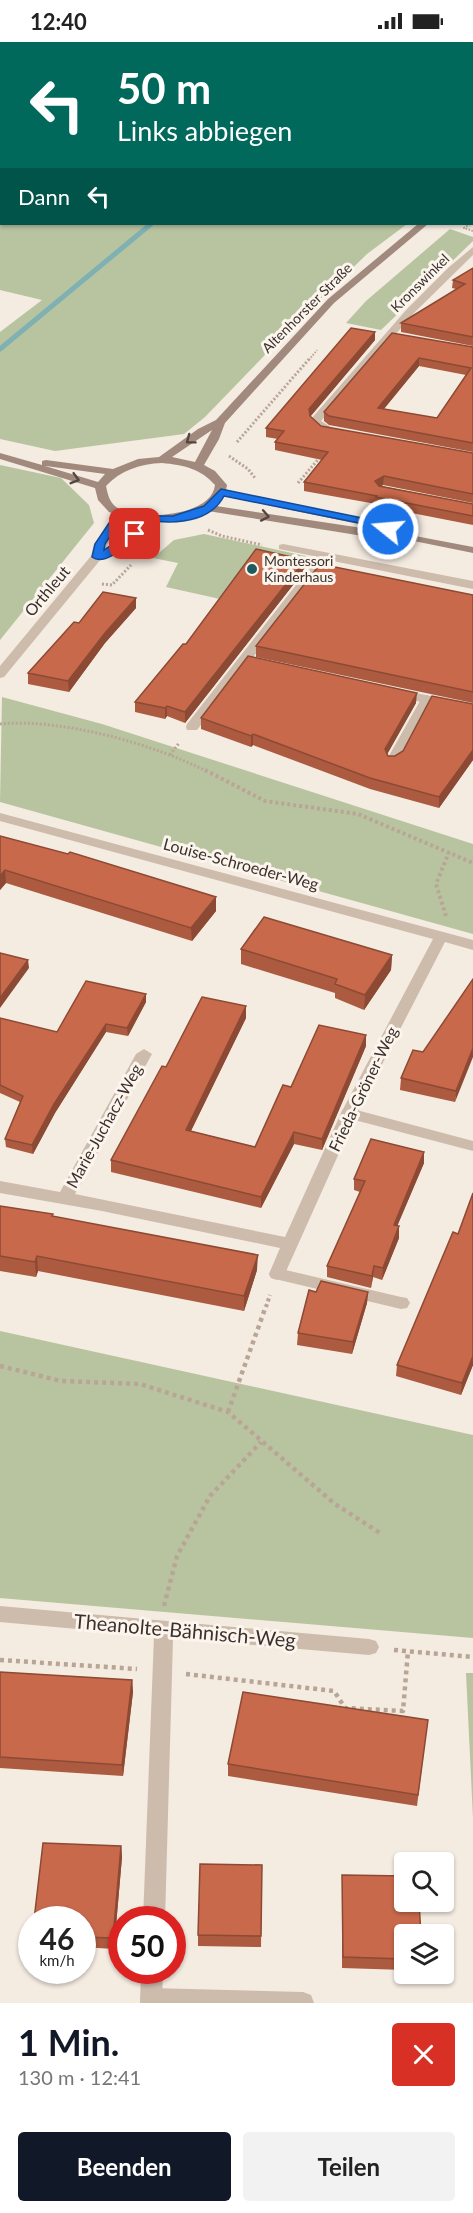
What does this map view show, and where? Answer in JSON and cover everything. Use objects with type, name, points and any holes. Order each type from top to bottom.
[{"type":"main road","name":"Altenhorster Straße","points":[[161,460],[202,431],[220,422],[331,301],[422,225]]},
{"type":"main road","name":"Altenhorster Straße","points":[[198,466],[207,447],[217,435],[220,422]]},
{"type":"main road","points":[[5,457],[114,472]]},
{"type":"main road","points":[[5,457],[100,486]]},
{"type":"main road","points":[[161,460],[198,466],[217,477],[221,485],[221,492],[217,501],[192,515],[173,519],[152,519],[121,513],[108,505],[100,496],[100,486],[114,472],[127,465],[161,460]]},
{"type":"main road","points":[[221,492],[372,523],[404,536]]},
{"type":"main road","points":[[207,508],[363,533],[404,536],[473,550]]},
{"type":"street","name":"Kronswinkel","points":[[340,432],[325,430],[315,421],[393,336],[433,286],[473,250]]},
{"type":"street","name":"Orthleut","points":[[97,557],[100,544],[121,513]]},
{"type":"street","name":"Orthleut","points":[[0,674],[97,557],[117,548],[152,519]]},
{"type":"street","points":[[283,547],[473,585]]},
{"type":"street","points":[[192,727],[250,661],[325,556]]},
{"type":"street","points":[[381,689],[473,709]]},
{"type":"street","points":[[393,761],[427,699]]},
{"type":"street","name":"Louise-Schroeder-Weg","points":[[0,817],[473,945]]},
{"type":"street","name":"Frieda-Gröner-Weg","points":[[277,1274],[349,1113],[441,937]]},
{"type":"street","name":"Marie-Juchacz-Weg","points":[[64,1198],[144,1054]]},
{"type":"street","points":[[349,1113],[470,1146]]},
{"type":"street","points":[[0,1187],[291,1244]]},
{"type":"street","points":[[277,1274],[402,1302]]},
{"type":"street","name":"Theanolte-Bähnisch-Weg","points":[[0,1614],[369,1647]]},
{"type":"street","points":[[154,1906],[164,1629]]},
{"type":"street","points":[[152,1984],[151,2001],[303,2003]]},
{"type":"path","points":[[227,454],[318,349]]},
{"type":"path","points":[[298,483],[340,432]]},
{"type":"path","points":[[208,530],[222,536],[283,547]]},
{"type":"path","points":[[0,724],[20,722],[54,725],[135,743],[197,766],[265,801],[358,814],[473,863]]},
{"type":"path","points":[[441,937],[447,919],[436,884],[449,852]]},
{"type":"path","points":[[228,1412],[277,1274]]},
{"type":"path","points":[[0,1366],[61,1381],[140,1384],[228,1412],[335,1504],[380,1533]]},
{"type":"path","points":[[164,1629],[165,1603],[177,1556],[210,1496],[261,1442]]},
{"type":"path","points":[[369,1647],[473,1657]]},
{"type":"path","points":[[0,1660],[162,1671],[334,1691],[345,1708],[403,1711],[408,1651]]},
{"type":"green space","points":[[0,225],[406,225],[367,254],[205,417],[184,434],[55,451],[0,439],[0,332],[42,300],[0,290]]},
{"type":"green space","points":[[450,229],[473,237],[473,241],[381,330],[346,323],[366,301]]},
{"type":"green space","points":[[0,465],[61,478],[89,505],[94,523],[0,640]]},
{"type":"green space","points":[[204,534],[310,557],[270,610],[166,587],[178,563],[153,558],[174,540]]},
{"type":"green space","points":[[2,697],[102,724],[473,844],[473,934],[0,802]]},
{"type":"green space","points":[[0,1331],[473,1435],[473,1638],[0,1598]]},
{"type":"green space","points":[[466,1673],[473,1673],[473,1818]]},
{"type":"building","points":[[473,268],[473,337],[401,323],[465,284],[453,280]]},
{"type":"building","points":[[351,328],[375,332],[309,409],[310,416],[321,426],[473,453],[473,494],[384,476],[375,481],[379,486],[473,504],[473,516],[304,482],[328,452],[275,442],[284,431],[266,428]]},
{"type":"building","points":[[392,333],[473,347],[473,443],[329,416],[324,412]],"holes":[[[419,358],[471,368],[437,418],[378,408]]]},
{"type":"building","points":[[256,549],[305,560],[185,712],[167,706],[165,708],[135,702],[183,644],[186,644]]},
{"type":"building","points":[[320,564],[473,595],[473,692],[256,646]]},
{"type":"building","points":[[103,592],[136,598],[68,681],[28,673],[74,622],[79,623]]},
{"type":"building","points":[[248,656],[417,693],[385,749],[388,756],[395,756],[403,751],[432,696],[473,704],[473,750],[439,797],[370,778],[253,734],[251,736],[201,718]]},
{"type":"building","points":[[0,836],[68,854],[70,852],[216,897],[191,928],[5,870],[0,876]]},
{"type":"building","points":[[264,917],[392,955],[365,995],[335,984],[337,979],[241,949]]},
{"type":"building","points":[[0,953],[28,960],[0,998]]},
{"type":"building","points":[[473,979],[473,1048],[456,1091],[401,1078],[413,1050],[423,1052]]},
{"type":"building","points":[[86,981],[146,994],[127,1028],[106,1024],[54,1104],[32,1145],[5,1139],[23,1096],[0,1085],[0,1018],[57,1032]]},
{"type":"building","points":[[202,997],[246,1006],[186,1130],[255,1147],[283,1085],[291,1087],[319,1025],[366,1035],[322,1139],[294,1132],[261,1197],[111,1160],[162,1066],[166,1067]]},
{"type":"building","points":[[371,1139],[424,1152],[394,1225],[399,1226],[383,1268],[374,1266],[372,1276],[327,1266],[365,1181],[354,1179]]},
{"type":"building","points":[[473,1193],[473,1356],[462,1383],[397,1365],[453,1232],[458,1234]]},
{"type":"building","points":[[0,1206],[53,1214],[52,1216],[258,1255],[244,1296],[37,1256],[35,1262],[0,1256]]},
{"type":"building","points":[[321,1281],[368,1292],[353,1342],[298,1333],[309,1290],[316,1292]]},
{"type":"building","points":[[0,1672],[132,1680],[122,1765],[0,1757]]},
{"type":"building","points":[[243,1692],[428,1720],[418,1795],[228,1764]]},
{"type":"building","points":[[43,1843],[121,1846],[116,1906],[108,1906],[108,1938],[96,1937],[96,1906],[36,1906]]},
{"type":"building","points":[[200,1864],[262,1865],[261,1936],[198,1935]]},
{"type":"building","points":[[342,1875],[394,1876],[394,1912],[420,1912],[420,1924],[394,1924],[394,1959],[343,1957]]},
{"type":"waterway","points":[[0,349],[150,225]]},
{"type":"place","name":"Montessori Kinderhaus","points":[[252,569]]},
{"type":"route","points":[[135,534],[117,548],[97,557],[100,544],[121,513],[152,519],[173,519],[192,515],[207,508],[217,501],[221,492],[372,523],[388,529]]}]
